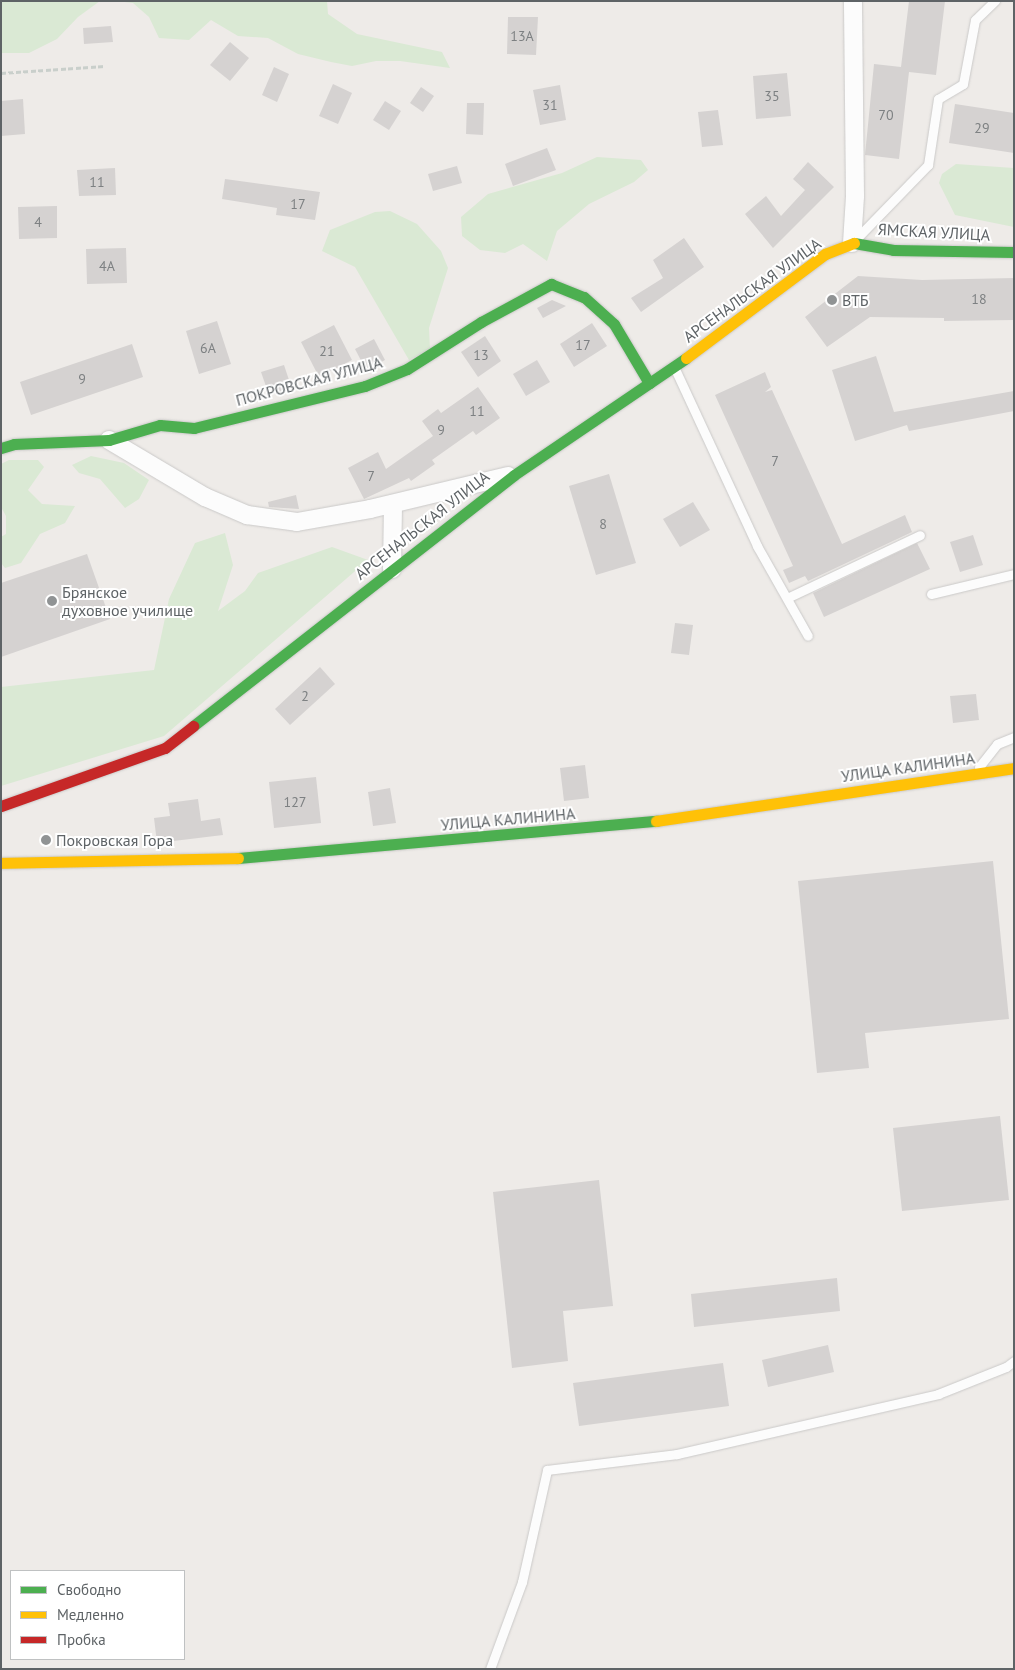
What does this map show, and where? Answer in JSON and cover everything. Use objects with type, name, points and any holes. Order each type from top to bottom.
[{"type":"street","points":[[852,243],[855,196],[853,1]]},
{"type":"street","name":"ЯМСКАЯ УЛИЦА","points":[[852,243],[893,250],[1014,252]]},
{"type":"street","name":"АРСЕНАЛЬСКАЯ УЛИЦА","points":[[1,806],[166,748],[514,475],[674,366],[825,254],[852,243]]},
{"type":"street","name":"ПОКРОВСКАЯ УЛИЦА","points":[[1,448],[14,444],[109,440],[160,424],[194,428],[365,386],[407,369],[481,322],[551,284],[584,297],[614,324],[649,383]]},
{"type":"street","points":[[109,440],[205,497],[247,515],[297,522],[393,504],[514,475]]},
{"type":"street","points":[[392,569],[393,504]]},
{"type":"street","name":"УЛИЦА КАЛИНИНА","points":[[1,863],[240,858],[631,824],[1014,768]]},
{"type":"lane","points":[[852,243],[928,165],[938,99],[962,84],[975,20],[996,1]]},
{"type":"lane","points":[[674,366],[756,546],[808,636]]},
{"type":"lane","points":[[787,598],[920,535]]},
{"type":"lane","points":[[931,594],[1014,574]]},
{"type":"lane","points":[[974,774],[997,744],[1014,737]]},
{"type":"lane","points":[[490,1669],[522,1582],[547,1470],[677,1454],[928,1396],[1006,1367],[1014,1360]]},
{"type":"path","points":[[1,73],[105,66]]},
{"type":"green space","points":[[1,1],[100,1],[78,17],[57,39],[29,53],[1,53]]},
{"type":"green space","points":[[116,1],[327,1],[328,14],[357,34],[442,52],[450,68],[400,61],[376,61],[352,66],[331,62],[298,54],[268,38],[238,36],[211,20],[189,40],[159,38],[149,17],[133,3]]},
{"type":"green space","points":[[597,157],[641,160],[648,170],[634,182],[589,204],[557,231],[547,261],[523,244],[505,253],[480,250],[462,236],[461,217],[488,194],[562,173]]},
{"type":"green space","points":[[956,164],[1014,168],[1014,227],[955,215],[939,183],[942,174]]},
{"type":"green space","points":[[390,211],[417,224],[441,251],[448,268],[429,328],[430,349],[409,360],[355,267],[322,251],[330,230],[375,212]]},
{"type":"green space","points":[[91,456],[124,463],[149,480],[139,499],[125,508],[100,479],[79,473],[72,465]]},
{"type":"green space","points":[[9,460],[38,460],[44,467],[28,490],[42,504],[75,506],[65,523],[40,534],[21,563],[5,568],[1,563],[1,537],[6,534],[6,516],[1,507],[1,464]]},
{"type":"green space","points":[[225,533],[233,565],[218,611],[245,591],[258,573],[332,547],[368,560],[164,736],[1,786],[1,687],[154,670],[169,599],[195,543]]},
{"type":"building","points":[[909,1],[945,1],[936,75],[909,72],[899,159],[865,155],[874,64],[901,67]]},
{"type":"building","points":[[508,17],[538,17],[536,55],[507,54]]},
{"type":"building","points":[[111,26],[113,42],[84,44],[83,28]]},
{"type":"building","points":[[230,42],[249,58],[230,81],[210,65]]},
{"type":"building","points":[[274,67],[289,74],[277,102],[262,95]]},
{"type":"building","points":[[787,73],[791,116],[756,119],[753,76]]},
{"type":"building","points":[[333,84],[352,93],[338,124],[319,116]]},
{"type":"building","points":[[560,85],[566,120],[540,125],[533,90]]},
{"type":"building","points":[[421,87],[434,96],[423,112],[410,103]]},
{"type":"building","points":[[23,99],[25,134],[1,136],[1,101]]},
{"type":"building","points":[[385,101],[401,111],[389,130],[373,120]]},
{"type":"building","points":[[467,103],[484,103],[483,135],[466,134]]},
{"type":"building","points":[[955,104],[1014,113],[1014,153],[949,143]]},
{"type":"building","points":[[718,110],[723,145],[702,147],[698,112]]},
{"type":"building","points":[[547,148],[556,170],[513,186],[505,164]]},
{"type":"building","points":[[808,162],[834,187],[773,248],[745,214],[766,196],[781,216],[805,190],[793,179]]},
{"type":"building","points":[[457,166],[462,183],[433,191],[428,174]]},
{"type":"building","points":[[115,168],[116,195],[79,196],[77,170]]},
{"type":"building","points":[[225,179],[320,192],[315,220],[276,215],[277,208],[222,199]]},
{"type":"building","points":[[57,206],[57,238],[19,239],[18,207]]},
{"type":"building","points":[[684,238],[704,267],[641,312],[631,298],[663,278],[653,260]]},
{"type":"building","points":[[126,248],[127,283],[87,284],[86,249]]},
{"type":"building","points":[[858,276],[922,280],[1014,278],[1014,320],[944,321],[944,318],[870,317],[827,347],[805,317]]},
{"type":"building","points":[[552,300],[566,306],[543,318],[537,308]]},
{"type":"building","points":[[217,321],[231,364],[199,374],[186,331]]},
{"type":"building","points":[[592,323],[607,346],[574,367],[560,344]]},
{"type":"building","points":[[334,325],[352,360],[319,377],[301,342]]},
{"type":"building","points":[[485,336],[501,361],[478,377],[461,352]]},
{"type":"building","points":[[374,339],[385,360],[366,370],[355,349]]},
{"type":"building","points":[[132,344],[143,377],[31,415],[20,382]]},
{"type":"building","points":[[876,356],[894,412],[1014,391],[1014,411],[909,431],[907,425],[855,441],[832,370]]},
{"type":"building","points":[[537,360],[550,382],[526,396],[513,374]]},
{"type":"building","points":[[284,365],[292,389],[269,395],[261,372]]},
{"type":"building","points":[[765,372],[771,387],[765,392],[772,390],[842,544],[905,515],[912,532],[808,581],[805,576],[789,583],[783,570],[793,566],[715,395]]},
{"type":"building","points":[[478,387],[500,418],[476,435],[473,431],[432,460],[435,464],[411,481],[409,478],[364,499],[348,468],[378,452],[386,469],[433,436],[422,421],[438,409],[441,413]]},
{"type":"building","points":[[609,474],[636,563],[596,575],[569,486]]},
{"type":"building","points":[[296,495],[299,509],[269,507],[268,502]]},
{"type":"building","points":[[693,502],[710,530],[680,547],[663,519]]},
{"type":"building","points":[[973,535],[983,565],[960,572],[950,542]]},
{"type":"building","points":[[917,543],[930,569],[824,617],[813,593]]},
{"type":"building","name":"Брянское духовное училище","points":[[87,554],[110,619],[1,657],[1,583]]},
{"type":"building","points":[[675,623],[693,625],[689,655],[671,653]]},
{"type":"building","points":[[320,667],[335,684],[290,725],[275,709]]},
{"type":"building","points":[[976,694],[979,720],[953,723],[950,696]]},
{"type":"building","points":[[585,765],[589,798],[564,801],[560,768]]},
{"type":"building","points":[[316,777],[321,823],[274,828],[269,782]]},
{"type":"building","points":[[390,788],[396,823],[373,826],[368,792]]},
{"type":"building","points":[[198,799],[201,821],[220,818],[223,835],[157,843],[154,818],[170,816],[168,803]]},
{"type":"building","points":[[993,861],[1009,1019],[865,1033],[869,1068],[817,1073],[798,881]]},
{"type":"building","points":[[1000,1116],[1009,1200],[902,1211],[893,1128]]},
{"type":"building","points":[[599,1180],[613,1306],[563,1311],[568,1361],[512,1368],[493,1192]]},
{"type":"building","points":[[837,1278],[840,1311],[694,1327],[691,1294]]},
{"type":"building","points":[[828,1345],[834,1372],[768,1387],[762,1360]]},
{"type":"building","points":[[723,1363],[729,1406],[579,1426],[573,1383]]},
{"type":"traffic: fast","points":[[854,243],[893,250],[1014,252]]},
{"type":"traffic: fast","points":[[1,448],[14,444],[109,440],[160,425],[194,428],[365,386],[407,369],[481,322],[551,284],[584,297],[614,324],[649,383]]},
{"type":"traffic: fast","points":[[193,726],[514,475],[686,358]]},
{"type":"traffic: fast","points":[[238,858],[656,821]]},
{"type":"traffic: slow","points":[[686,358],[825,254],[854,243]]},
{"type":"traffic: slow","points":[[656,821],[1014,768]]},
{"type":"traffic: slow","points":[[1,863],[238,858]]},
{"type":"traffic: jam","points":[[1,806],[165,748],[193,726]]},
{"type":"place","name":"ВТБ","points":[[832,300]]},
{"type":"place","name":"Брянское духовное училище","points":[[52,601]]},
{"type":"place","name":"Покровская Гора","points":[[46,840]]}]
